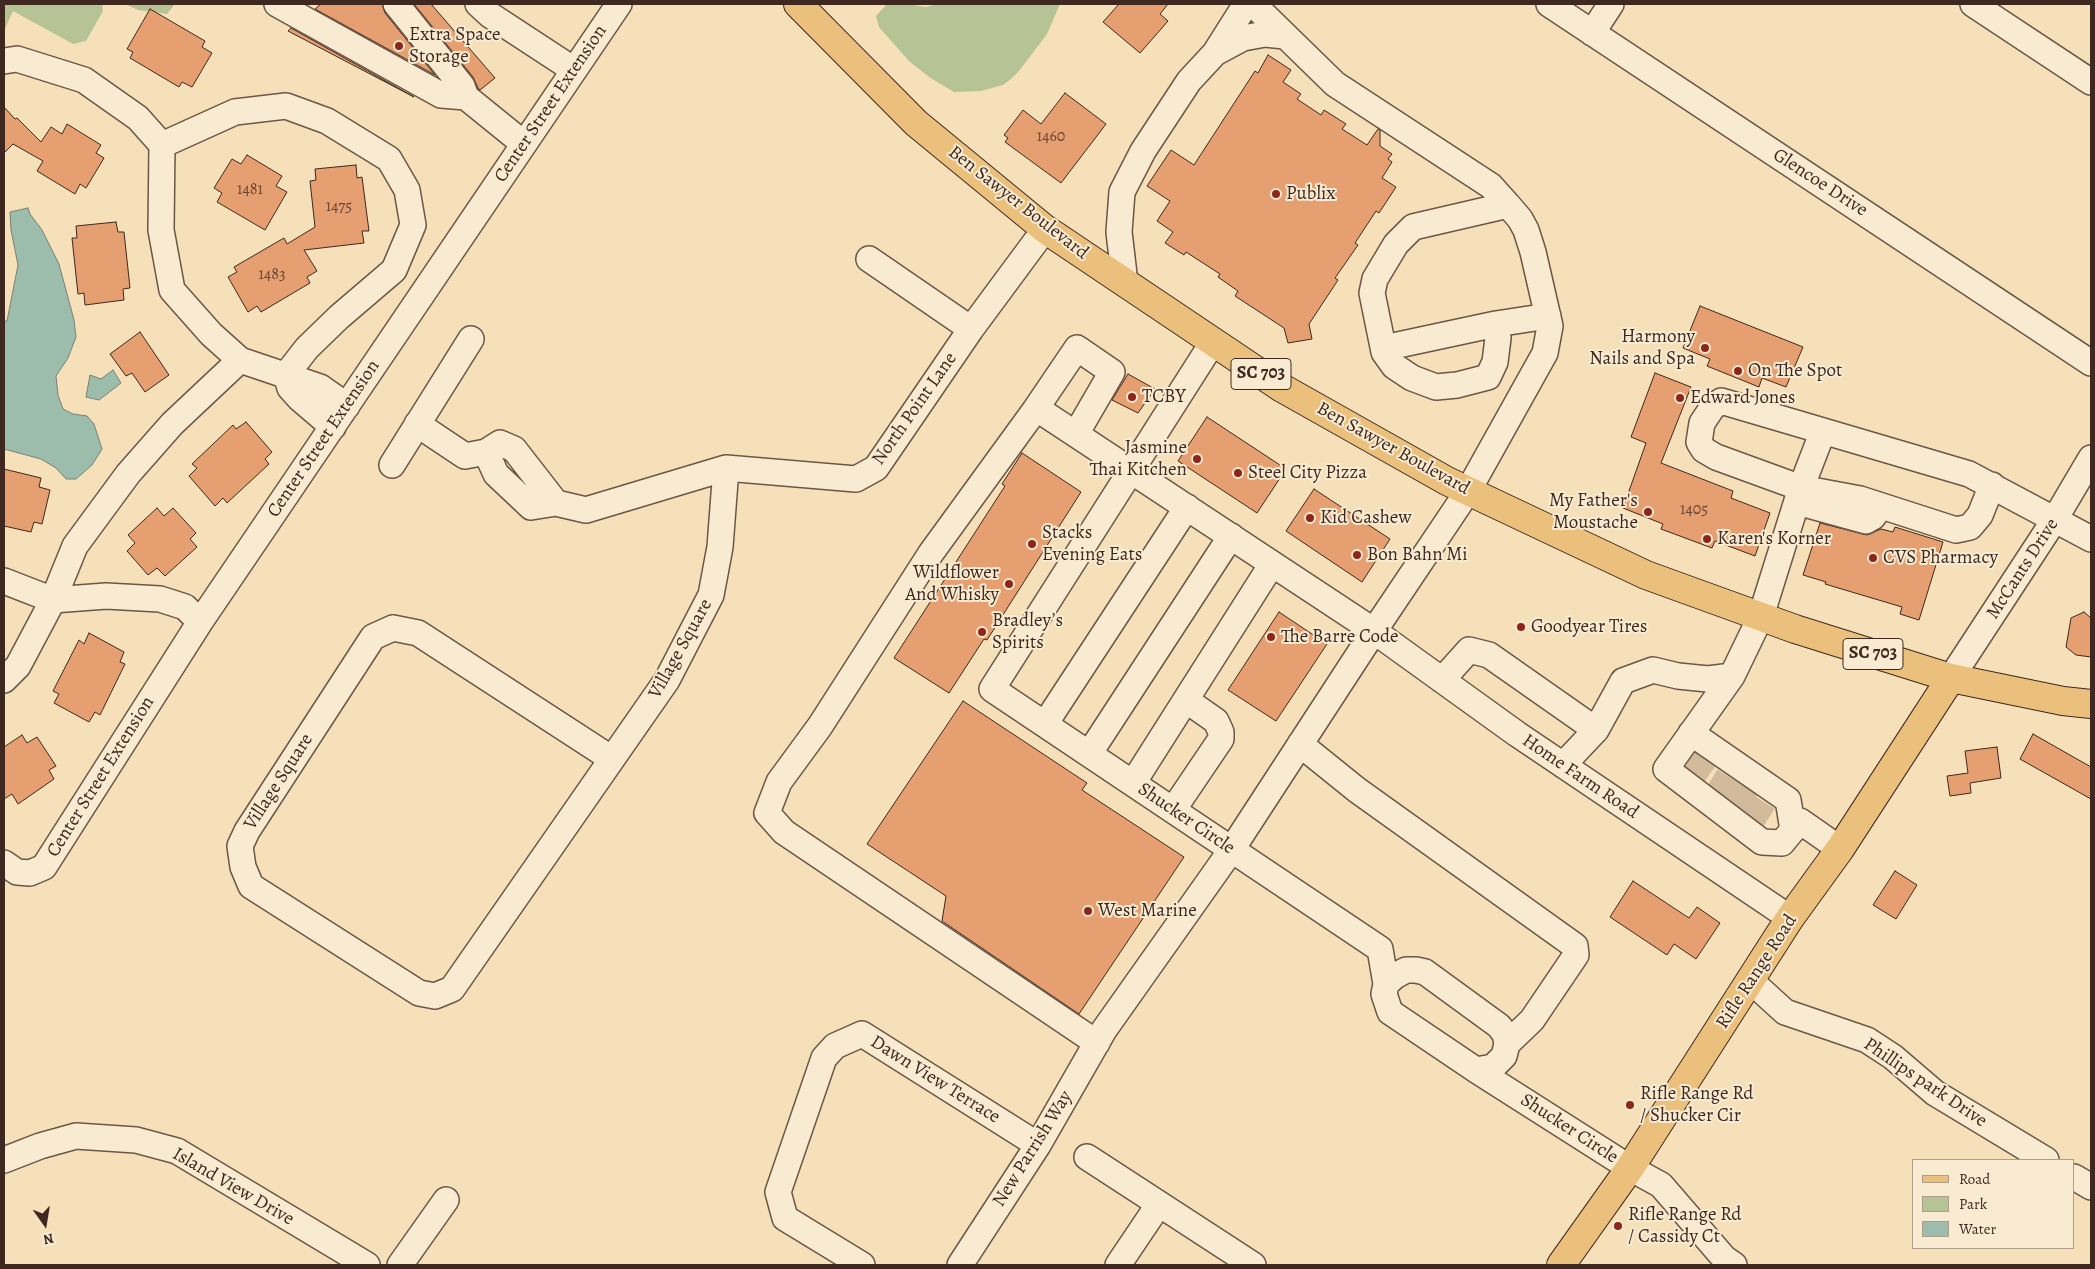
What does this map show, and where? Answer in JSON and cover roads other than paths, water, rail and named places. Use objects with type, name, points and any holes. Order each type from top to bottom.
[{"type":"main road","name":"Ben Sawyer Boulevard","points":[[798,4],[916,123],[1045,229],[1282,388],[1448,482],[1646,575],[1802,631],[1951,678],[2063,701],[2091,704]]},
{"type":"main road","name":"Rifle Range Road","points":[[1561,1265],[1630,1168],[1790,918],[1840,849],[1951,678]]},
{"type":"street","points":[[396,4],[462,86],[466,97],[524,144]]},
{"type":"street","points":[[478,4],[490,15],[574,70]]},
{"type":"street","name":"Center Street Extension","points":[[4,863],[17,872],[30,873],[44,867],[200,622],[619,4]]},
{"type":"street","points":[[1125,283],[1119,232],[1122,192],[1143,151],[1189,81],[1215,53],[1246,4]]},
{"type":"street","name":"New Parrish Way","points":[[960,1265],[1038,1144],[1101,1037],[1232,849],[1468,491],[1545,353],[1550,326],[1526,230],[1520,219],[1491,186],[1335,84],[1253,4]]},
{"type":"street","name":"Glencoe Drive","points":[[1549,4],[2091,363]]},
{"type":"street","points":[[1592,33],[1611,4]]},
{"type":"street","points":[[1973,4],[2091,82]]},
{"type":"street","points":[[292,7],[441,95],[466,97]]},
{"type":"street","points":[[1215,53],[1243,38],[1265,34],[1285,36]]},
{"type":"street","points":[[4,61],[18,59],[84,80],[138,118],[162,145],[161,230],[172,290],[211,334],[240,360],[320,387],[347,406]]},
{"type":"street","points":[[162,145],[235,112],[286,106],[326,121],[389,159],[407,190],[413,224],[394,270],[308,348],[286,375]]},
{"type":"street","points":[[1496,324],[1498,338],[1495,362],[1488,377],[1457,385],[1436,387],[1412,378],[1394,366],[1384,348],[1372,292],[1375,279],[1396,244],[1413,227],[1508,205]]},
{"type":"street","name":"North Point Lane","points":[[416,424],[465,456],[486,452],[496,474],[531,507],[556,503],[586,510],[726,468],[856,479],[876,468],[971,329],[1045,229]]},
{"type":"street","points":[[870,259],[971,329]]},
{"type":"street","points":[[1384,348],[1496,324],[1548,316]]},
{"type":"street","points":[[392,465],[416,424],[471,340]]},
{"type":"street","points":[[1131,470],[1213,342]]},
{"type":"street","points":[[1076,434],[1112,372],[1077,348],[1035,410],[931,553],[820,726],[779,782],[767,813],[784,832],[1101,1037]]},
{"type":"street","points":[[4,680],[18,666],[53,600],[75,546],[128,474],[172,424],[240,360]]},
{"type":"street","points":[[286,375],[290,388],[294,393],[332,427]]},
{"type":"street","points":[[1992,485],[1980,515],[1970,527],[1956,530],[1882,506],[1873,517],[1866,521],[1799,495],[1704,450],[1699,442],[1702,423],[1712,408],[1721,401],[1970,474],[1992,485],[2091,539]]},
{"type":"street","name":"Home Farm Road","points":[[1035,410],[1042,412],[1076,434],[1374,631],[1563,765],[1790,918]]},
{"type":"street","points":[[1822,431],[1799,495],[1761,616],[1732,676],[1666,769],[1699,767],[1741,797],[1762,842],[1782,843],[1800,820],[1840,849]]},
{"type":"street","name":"McCants Drive","points":[[1951,678],[2055,519],[2091,458]]},
{"type":"street","name":"Village Square","points":[[612,759],[418,633],[393,628],[373,637],[247,831],[240,846],[243,867],[251,886],[418,993],[435,996],[452,989],[667,680],[711,595],[720,547],[726,468]]},
{"type":"street","name":"Shucker Circle","points":[[1131,470],[992,689],[1380,949],[1416,970],[1425,972],[1499,1026],[1505,1034],[1494,1059]]},
{"type":"street","points":[[1045,724],[1187,508]]},
{"type":"street","points":[[1089,754],[1230,536]]},
{"type":"street","points":[[1133,783],[1272,564]]},
{"type":"street","points":[[4,581],[53,600],[106,596],[160,599],[185,607],[200,622]]},
{"type":"street","points":[[1442,680],[1469,650],[1489,655],[1596,730]]},
{"type":"street","points":[[1563,765],[1596,730],[1623,681],[1653,670],[1678,676],[1708,679],[1732,676]]},
{"type":"street","points":[[1173,810],[1221,739],[1221,732],[1216,721],[1186,700]]},
{"type":"street","points":[[1692,733],[1699,767],[1741,797],[1788,800],[1793,830]]},
{"type":"street","points":[[1300,744],[1357,790],[1575,946],[1576,956],[1532,1020],[1494,1059]]},
{"type":"street","name":"Shucker Circle","points":[[1380,949],[1386,984],[1384,994],[1390,1012],[1494,1059],[1509,1091],[1630,1168],[1661,1185],[1710,1257],[1724,1258],[1734,1265]]},
{"type":"street","points":[[1386,984],[1406,970],[1416,970]]},
{"type":"street","name":"Phillips park Drive","points":[[1751,981],[1785,1012],[1867,1040],[1893,1057],[1935,1093],[2044,1159]]},
{"type":"street","name":"Dawn View Terrace","points":[[862,1265],[785,1218],[778,1192],[824,1058],[835,1046],[862,1034],[1038,1144]]},
{"type":"street","name":"Island View Drive","points":[[4,1160],[40,1146],[76,1136],[136,1140],[177,1151],[367,1265]]},
{"type":"street","points":[[1087,1157],[1253,1265]]},
{"type":"street","points":[[2075,1178],[2091,1187]]},
{"type":"street","points":[[400,1265],[446,1200]]},
{"type":"street","points":[[1118,1265],[1159,1204]]},
{"type":"water","points":[[28,208],[30,214],[42,230],[59,264],[74,320],[76,337],[68,358],[56,376],[58,395],[63,409],[73,414],[87,416],[94,424],[102,449],[92,465],[76,479],[66,479],[56,468],[41,459],[4,449],[4,321],[7,321],[18,265],[11,230],[10,212]]},
{"type":"water","points":[[113,370],[121,383],[99,400],[86,397],[90,375],[101,379]]},
{"type":"tunnel","points":[[1692,778],[1705,759]]},
{"type":"tunnel","points":[[1716,796],[1728,776]]},
{"type":"tunnel","points":[[1734,808],[1747,788]]},
{"type":"tunnel","points":[[1752,821],[1764,802]]},
{"type":"place","name":"Extra Space Storage","points":[[399,46]]},
{"type":"place","name":"Publix","points":[[1276,194]]},
{"type":"place","name":"Harmony Nails and Spa","points":[[1705,348]]},
{"type":"place","name":"On The Spot","points":[[1738,371]]},
{"type":"place","name":"TCBY","points":[[1132,397]]},
{"type":"place","name":"Edward Jones","points":[[1680,398]]},
{"type":"place","name":"Jasmine Thai Kitchen","points":[[1197,459]]},
{"type":"place","name":"Steel City Pizza","points":[[1238,473]]},
{"type":"place","name":"My Father's Moustache","points":[[1648,512]]},
{"type":"place","name":"Kid Cashew","points":[[1310,518]]},
{"type":"place","name":"Karen's Korner","points":[[1707,539]]},
{"type":"place","name":"Stacks Evening Eats","points":[[1032,544]]},
{"type":"place","name":"Bon Bahn Mi","points":[[1357,555]]},
{"type":"place","name":"CVS Pharmacy","points":[[1873,558]]},
{"type":"place","name":"Wildflower And Whisky","points":[[1009,584]]},
{"type":"place","name":"Goodyear Tires","points":[[1521,627]]},
{"type":"place","name":"Bradley’s Spirits","points":[[982,632]]},
{"type":"place","name":"The Barre Code","points":[[1271,637]]},
{"type":"place","name":"West Marine","points":[[1088,911]]},
{"type":"place","name":"Rifle Range Rd / Shucker Cir","points":[[1630,1105]]},
{"type":"place","name":"Rifle Range Rd / Cassidy Ct","points":[[1618,1226]]}]
